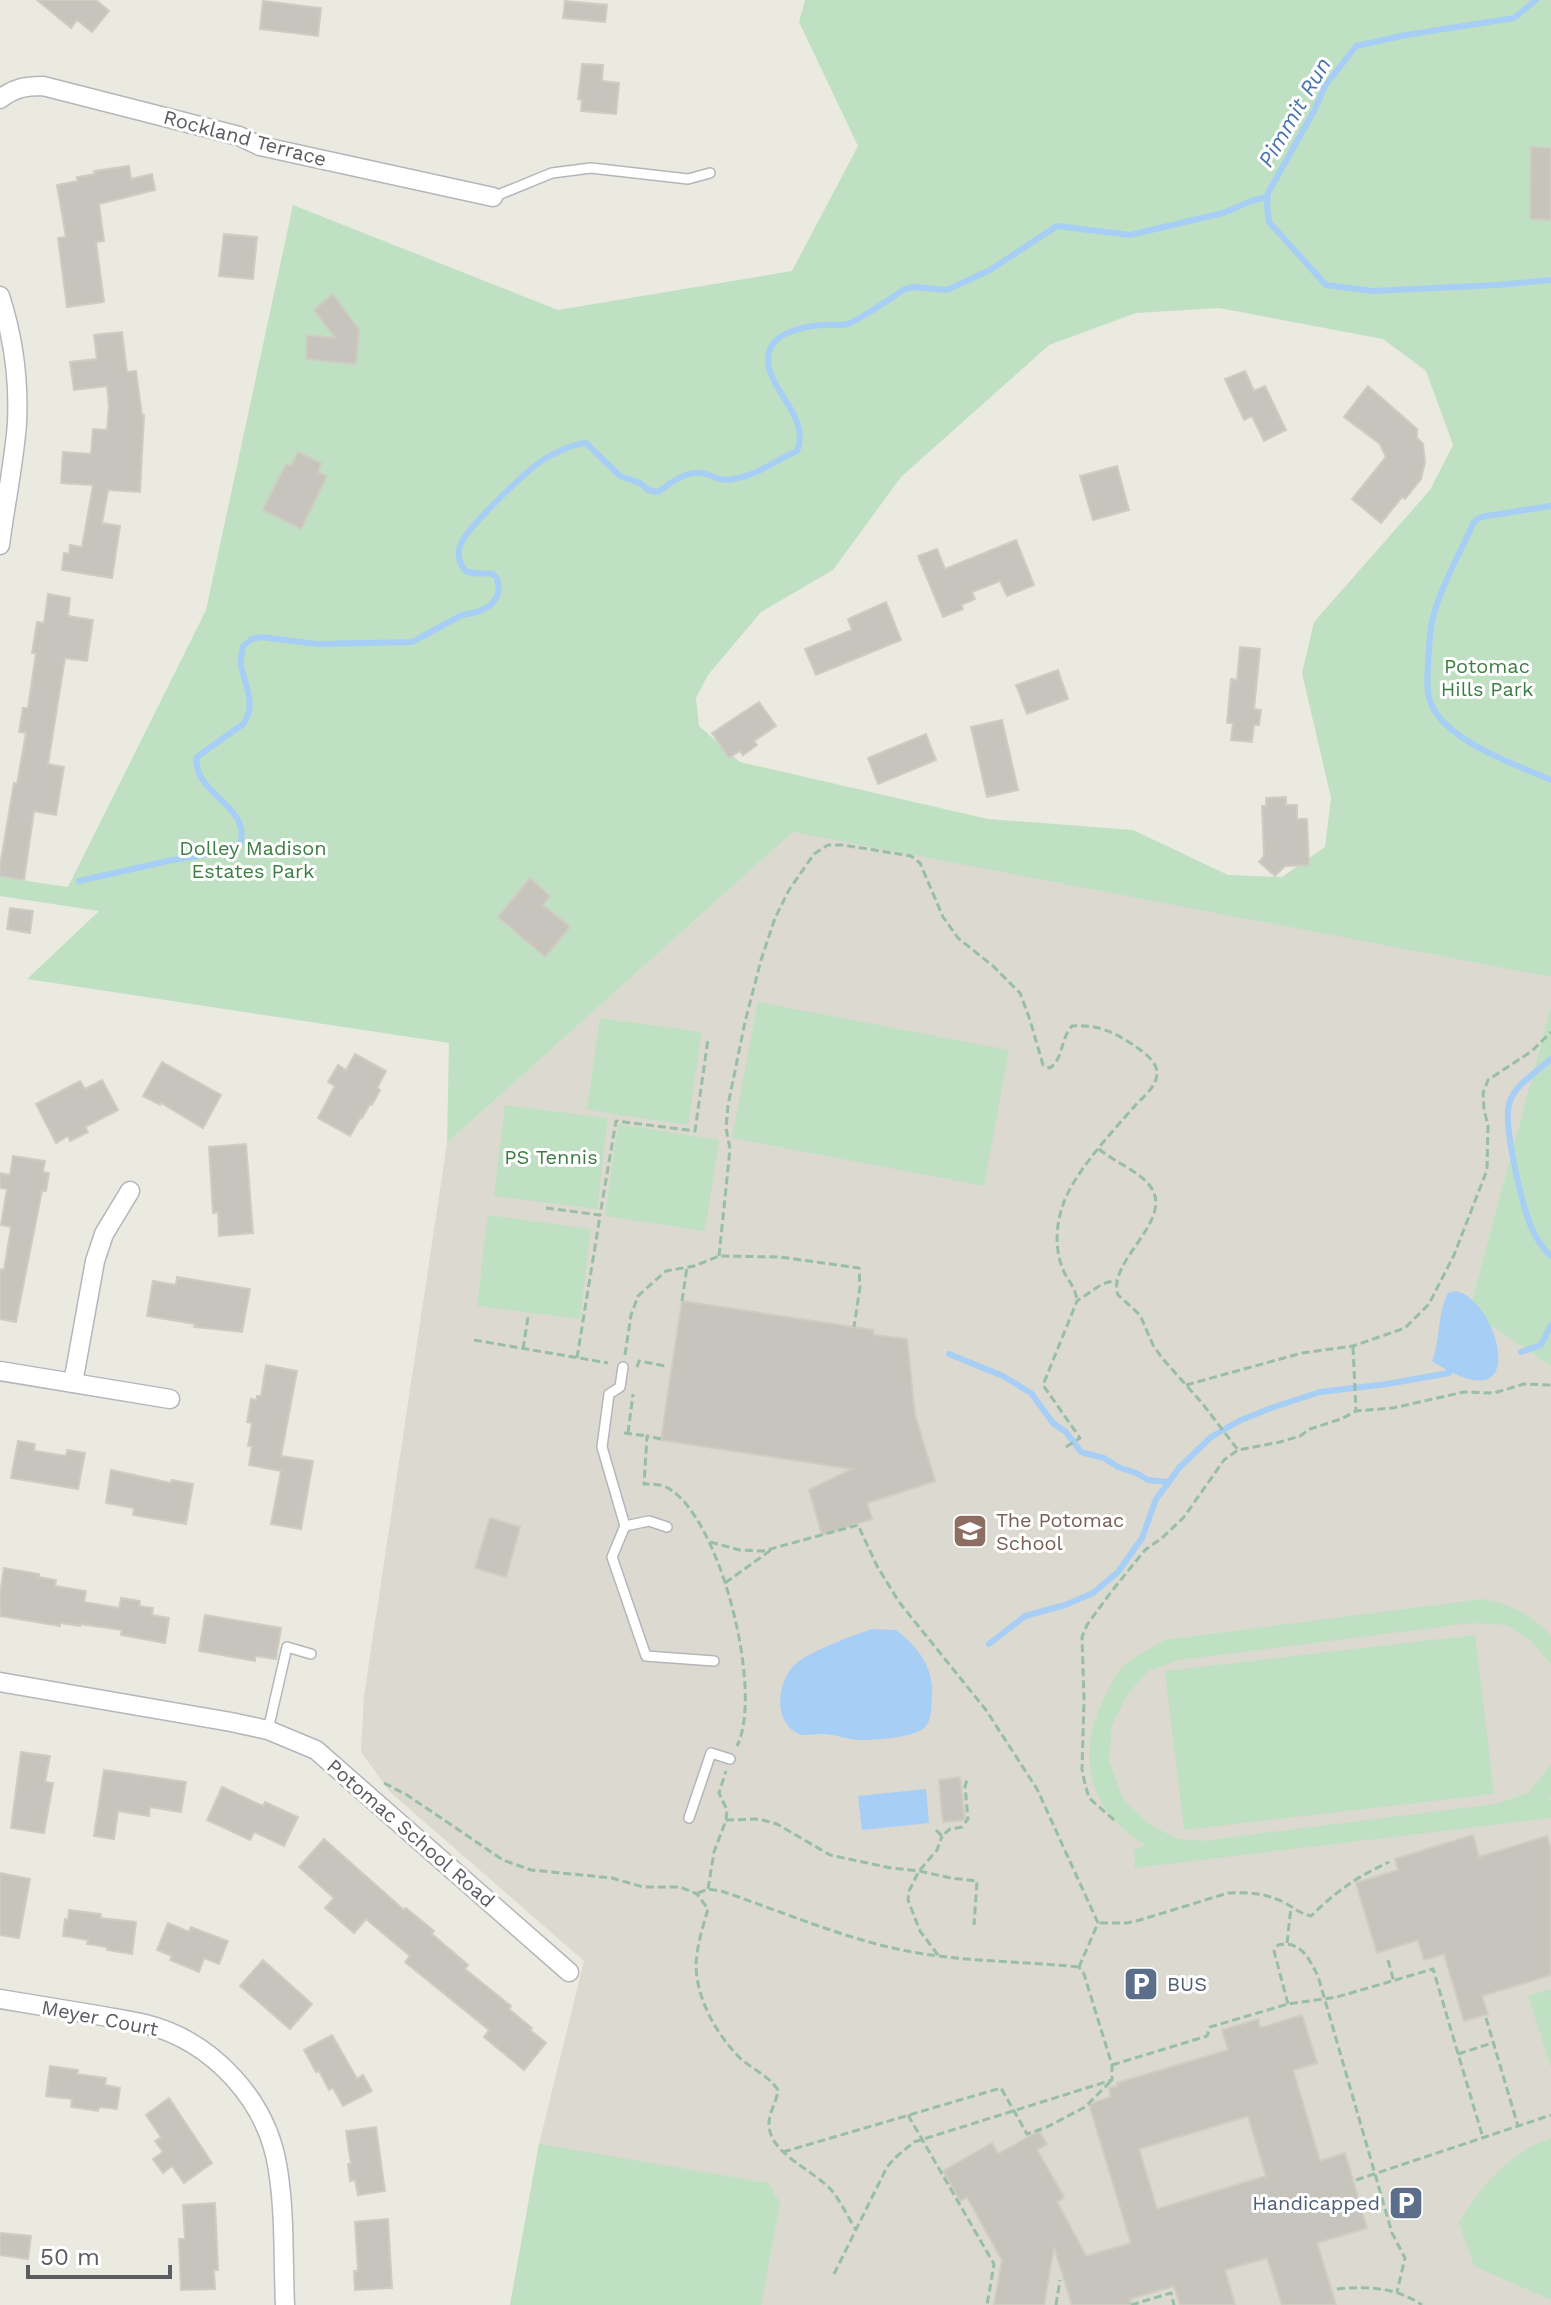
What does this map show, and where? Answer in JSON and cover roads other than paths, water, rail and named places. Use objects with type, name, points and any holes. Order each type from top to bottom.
[{"type":"street","name":"Rockland Terrace","points":[[0,99],[26,86],[43,86],[239,136],[260,146],[493,197]]},
{"type":"street","points":[[0,296],[8,321],[17,421],[0,545]]},
{"type":"street","points":[[73,1383],[95,1261],[104,1234],[130,1191]]},
{"type":"street","points":[[0,1371],[170,1399]]},
{"type":"street","name":"Potomac School Road","points":[[0,1682],[268,1730],[316,1750],[569,1972]]},
{"type":"street","name":"Meyer Court","points":[[0,1999],[146,2024],[202,2050],[243,2088],[271,2139],[278,2167],[285,2305]]},
{"type":"lane","points":[[493,197],[552,173],[591,168],[688,179],[710,173]]},
{"type":"lane","points":[[623,1367],[620,1387],[609,1394],[602,1447],[625,1526],[612,1557],[646,1656],[714,1661]]},
{"type":"lane","points":[[625,1526],[649,1521],[667,1527]]},
{"type":"lane","points":[[268,1730],[287,1647],[311,1654]]},
{"type":"lane","points":[[689,1818],[711,1753],[730,1759]]},
{"type":"water","points":[[1456,1291],[1471,1299],[1494,1335],[1498,1354],[1496,1371],[1485,1380],[1464,1378],[1432,1361],[1445,1301],[1448,1293]]},
{"type":"water","points":[[872,1629],[896,1630],[923,1659],[932,1686],[931,1713],[925,1727],[904,1736],[867,1740],[828,1734],[802,1735],[792,1730],[783,1718],[780,1704],[781,1691],[789,1671],[814,1652]]},
{"type":"water","points":[[926,1789],[929,1823],[862,1830],[858,1796]]},
{"type":"waterway","name":"Pimmit Run","points":[[1536,0],[1514,18],[1356,46],[1325,86],[1268,193],[1267,207],[1269,222],[1326,285],[1373,291],[1551,280]]},
{"type":"waterway","points":[[79,881],[228,851],[240,845],[242,831],[238,820],[203,780],[197,757],[243,724],[247,717],[250,703],[241,666],[243,646],[261,637],[317,644],[412,642],[462,615],[490,606],[499,590],[497,578],[493,574],[464,569],[459,558],[460,546],[498,499],[546,458],[586,443],[620,476],[658,492],[688,474],[702,473],[727,480],[750,475],[797,451],[800,437],[798,424],[777,387],[768,362],[773,343],[785,334],[808,327],[847,324],[905,289],[947,290],[990,270],[1057,226],[1130,235],[1223,213],[1267,197]]},
{"type":"waterway","name":"Pimmit Run","points":[[1551,506],[1486,516],[1474,522],[1433,617],[1427,682],[1433,708],[1455,732],[1486,752],[1551,780]]},
{"type":"waterway","name":"Pimmit Run","points":[[1551,1059],[1515,1091],[1508,1115],[1511,1148],[1524,1206],[1535,1235],[1551,1256]]},
{"type":"waterway","points":[[1521,1352],[1541,1345],[1551,1325]]},
{"type":"waterway","points":[[949,1354],[1003,1376],[1031,1393],[1053,1423],[1066,1432],[1081,1452],[1104,1458],[1148,1480],[1169,1482],[1211,1437],[1271,1408],[1320,1392],[1449,1373]]},
{"type":"waterway","points":[[989,1644],[1025,1616],[1093,1593],[1118,1572],[1142,1538],[1156,1499],[1169,1482]]},
{"type":"place","name":"The Potomac School","points":[[970,1531]]},
{"type":"place","name":"BUS","points":[[1141,1984]]},
{"type":"place","name":"Handicapped","points":[[1406,2203]]},
{"type":"park label","name":"Potomac Hills Park","points":[[1487,678]]},
{"type":"park label","name":"Dolley Madison Estates Park","points":[[253,860]]},
{"type":"park label","name":"PS Tennis","points":[[551,1157]]}]
